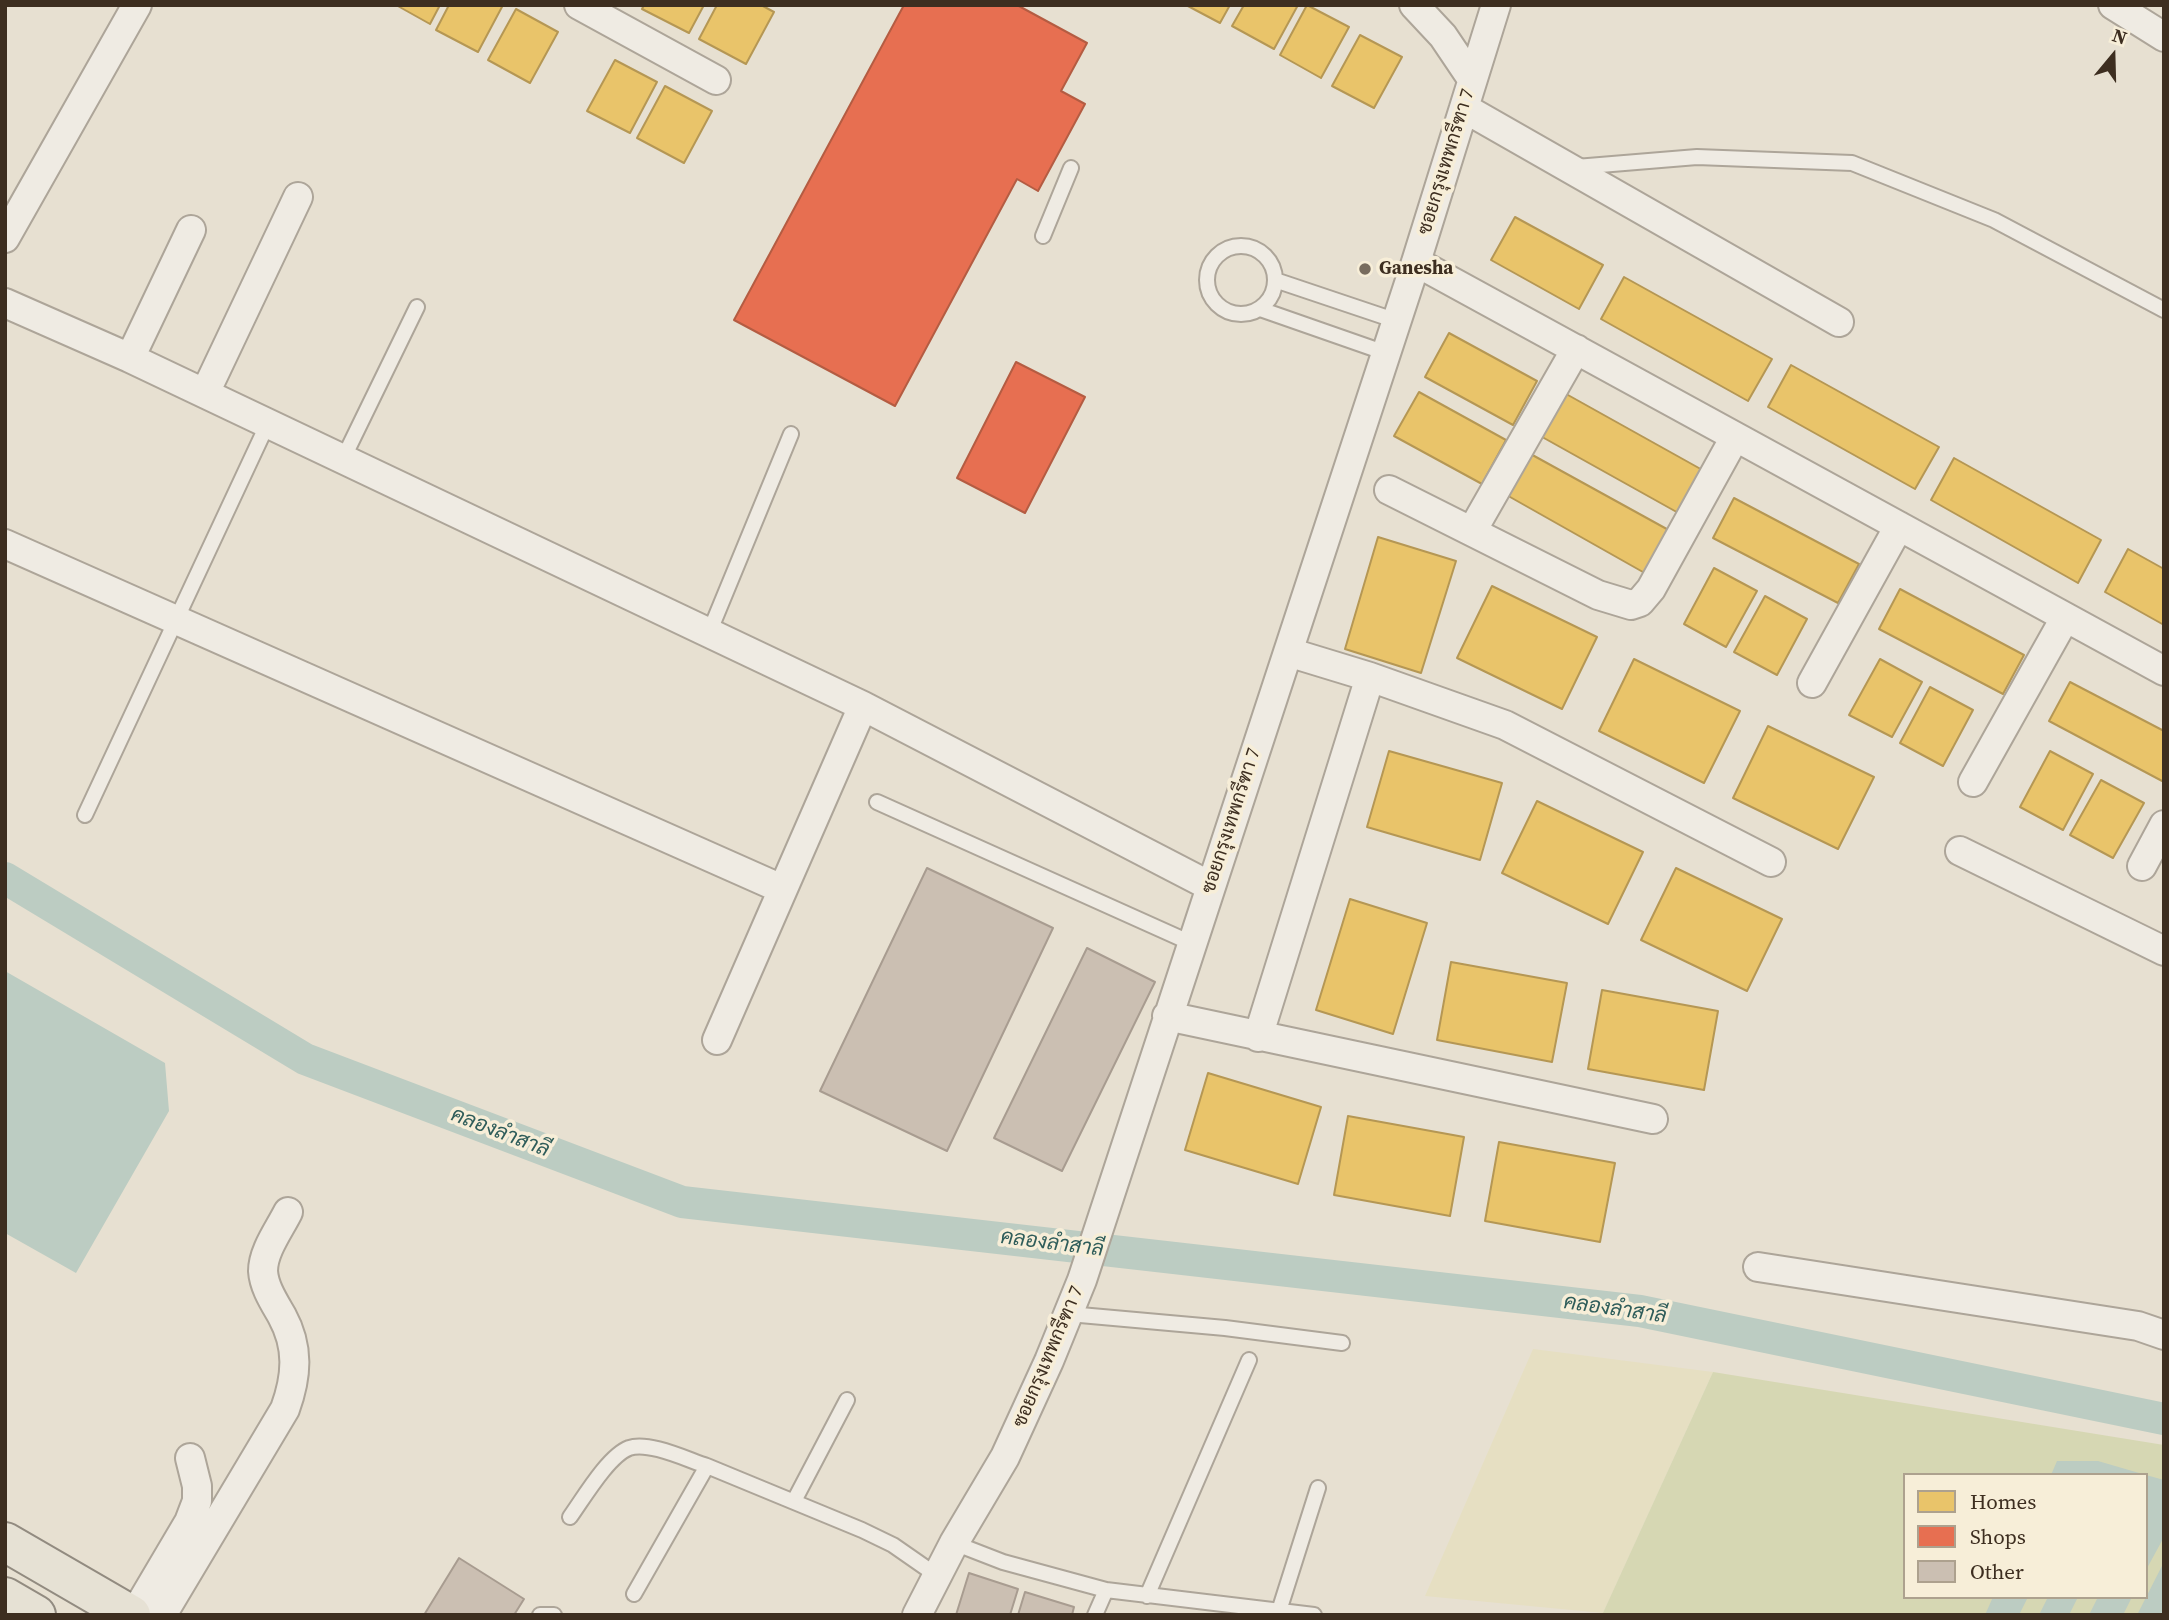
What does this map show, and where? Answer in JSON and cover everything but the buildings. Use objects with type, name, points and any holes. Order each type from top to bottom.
[{"type":"main road","points":[[5,1542],[133,1615]]},
{"type":"main road","points":[[5,1597],[36,1615]]},
{"type":"street","points":[[5,238],[137,5]]},
{"type":"street","points":[[1414,5],[1443,37],[1472,79]]},
{"type":"street","name":"ซอยกรุงเทพกรีฑา 7","points":[[917,1615],[939,1577],[954,1543],[1005,1457],[1049,1362],[1082,1280],[1416,262],[1496,5]]},
{"type":"street","points":[[2113,5],[2164,37]]},
{"type":"street","points":[[594,9],[716,80]]},
{"type":"street","points":[[1464,108],[1839,322]]},
{"type":"street","points":[[205,393],[298,197]]},
{"type":"street","points":[[130,358],[191,230]]},
{"type":"street","points":[[1416,262],[2164,671]]},
{"type":"street","points":[[5,303],[205,393],[863,706],[1210,886]]},
{"type":"street","points":[[1472,531],[1576,349]]},
{"type":"street","points":[[1390,490],[1598,595],[1631,606],[1640,602],[1651,589],[1735,437]]},
{"type":"street","points":[[1812,683],[1899,526]]},
{"type":"street","points":[[5,544],[782,889]]},
{"type":"street","points":[[1973,782],[2065,618]]},
{"type":"street","points":[[1288,652],[1370,677],[1505,726],[1771,862]]},
{"type":"street","points":[[1258,1037],[1370,677]]},
{"type":"street","points":[[717,1040],[863,706]]},
{"type":"street","points":[[2142,866],[2164,825]]},
{"type":"street","points":[[1960,851],[2164,951]]},
{"type":"street","points":[[1167,1016],[1653,1119]]},
{"type":"street","points":[[162,1615],[285,1409],[292,1391],[295,1352],[284,1320],[270,1296],[263,1272],[266,1256],[288,1212]]},
{"type":"street","points":[[1758,1267],[2138,1326],[2164,1335]]},
{"type":"street","points":[[133,1615],[189,1522],[197,1501],[197,1486],[190,1458]]},
{"type":"lane","points":[[1567,167],[1697,157],[1852,163],[1994,220],[2164,310]]},
{"type":"lane","points":[[1043,236],[1071,168]]},
{"type":"lane","points":[[1238,246],[1259,251],[1268,259],[1275,280],[1274,291],[1260,309],[1250,314],[1238,314],[1227,312],[1218,305],[1207,286],[1210,264],[1217,255],[1238,246]]},
{"type":"lane","points":[[1275,280],[1396,321]]},
{"type":"lane","points":[[343,459],[417,307]]},
{"type":"lane","points":[[1260,309],[1386,353]]},
{"type":"lane","points":[[85,815],[268,423]]},
{"type":"lane","points":[[709,633],[791,434]]},
{"type":"lane","points":[[877,802],[1191,943]]},
{"type":"lane","points":[[1069,1314],[1225,1328],[1342,1343]]},
{"type":"lane","points":[[1147,1596],[1249,1360]]},
{"type":"lane","points":[[794,1501],[847,1400]]},
{"type":"lane","points":[[570,1517],[615,1457],[629,1448],[654,1448],[794,1501],[893,1545],[939,1577]]},
{"type":"lane","points":[[634,1594],[707,1466]]},
{"type":"lane","points":[[1279,1611],[1318,1488]]},
{"type":"lane","points":[[954,1543],[1003,1562],[1106,1590],[1314,1615]]},
{"type":"lane","points":[[1096,1615],[1106,1590]]},
{"type":"lane","points":[[540,1615],[554,1615]]},
{"type":"shaded area","points":[[5,971],[165,1063],[169,1111],[76,1273],[5,1233]]},
{"type":"shaded area","points":[[1533,1349],[1713,1372],[1603,1613],[1425,1596]]},
{"type":"shaded area","points":[[2057,1461],[2098,1461],[2139,1473],[2052,1473]]},
{"type":"shaded area","points":[[2148,1476],[2164,1480],[2164,1537],[2148,1566]]},
{"type":"shaded area","points":[[2164,1562],[2164,1615],[2137,1615],[2145,1599],[2148,1599],[2148,1593]]},
{"type":"shaded area","points":[[1992,1599],[2027,1599],[2019,1615],[1985,1615]]},
{"type":"shaded area","points":[[2047,1599],[2077,1599],[2069,1615],[2039,1615]]},
{"type":"shaded area","points":[[2097,1599],[2131,1599],[2123,1615],[2089,1615]]},
{"type":"green space","points":[[1713,1372],[2164,1445],[2164,1615],[1602,1615]]},
{"type":"waterway","name":"คลองลำสาลี","points":[[5,878],[305,1059],[682,1202],[1640,1311],[2164,1419]]},
{"type":"place","name":"Ganesha","points":[[1365,269]]}]
